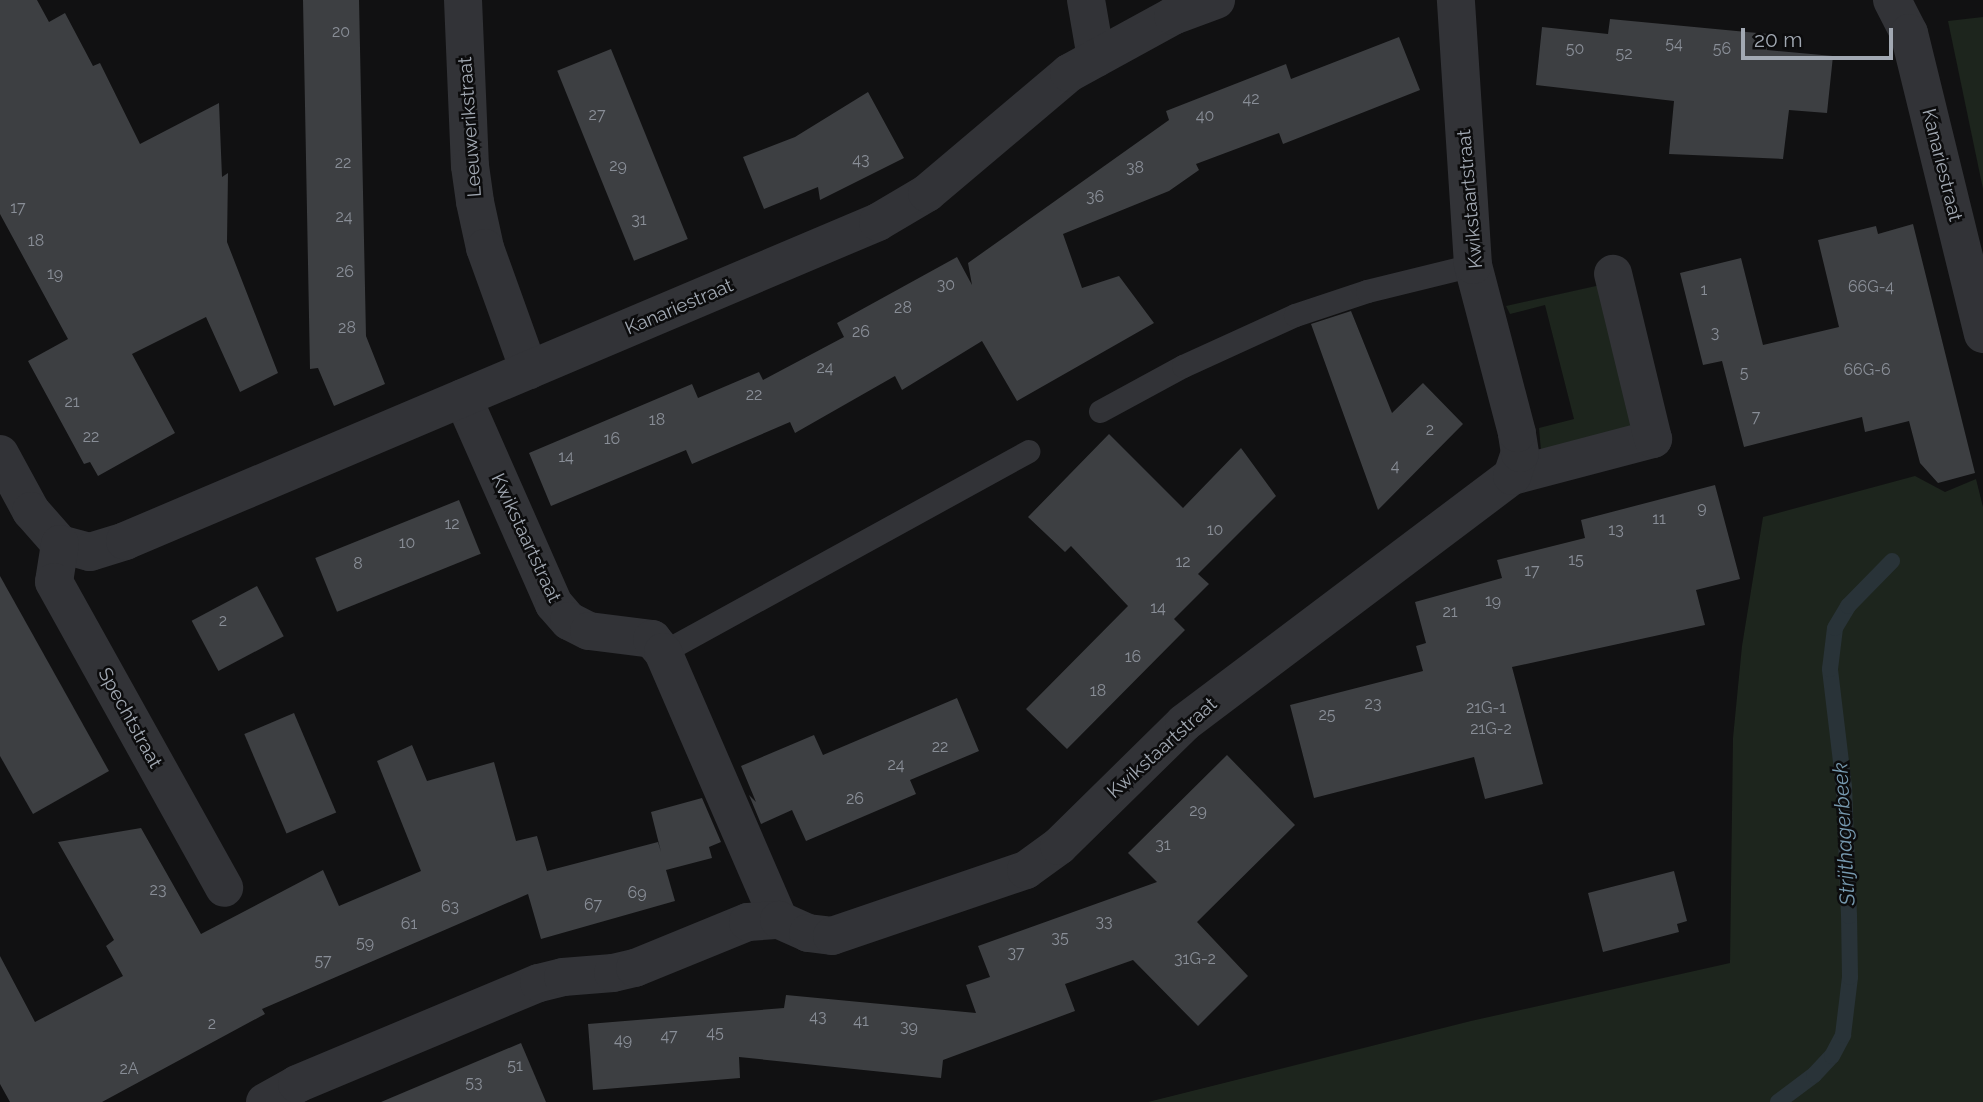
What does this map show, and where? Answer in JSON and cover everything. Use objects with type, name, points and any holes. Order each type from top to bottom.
[{"type":"street","name":"Leeuwerikstraat","points":[[463,0],[470,166],[475,202],[485,248],[529,370]]},
{"type":"street","points":[[1086,0],[1096,58]]},
{"type":"street","name":"Kanariestraat","points":[[60,544],[81,552],[104,549],[905,208],[1069,74],[1173,16],[1216,0]]},
{"type":"street","name":"Kwikstaartstraat","points":[[1456,0],[1473,265],[1517,433],[1520,453],[1512,476]]},
{"type":"street","name":"Kanariestraat","points":[[1892,0],[1909,33],[1983,334]]},
{"type":"street","name":"Kwikstaartstraat","points":[[265,1102],[297,1084],[539,983],[563,977],[613,973],[635,968],[748,922],[779,920],[807,933],[832,936],[1026,870],[1059,846],[1184,723],[1512,476],[1653,439],[1613,274]]},
{"type":"street","name":"Kwikstaartstraat","points":[[463,398],[554,604],[569,621],[589,631],[652,639],[663,652]]},
{"type":"street","points":[[0,454],[31,511],[60,544]]},
{"type":"street","name":"Spechtstraat","points":[[60,544],[54,582],[224,888]]},
{"type":"street","points":[[663,652],[779,920]]},
{"type":"lane","points":[[1100,411],[1183,366],[1294,316],[1367,291],[1473,265]]},
{"type":"lane","points":[[663,652],[1028,451]]},
{"type":"shaded area","points":[[1983,17],[1983,189],[1948,21]]},
{"type":"shaded area","points":[[1605,284],[1638,424],[1541,451],[1539,428],[1574,419],[1545,305],[1510,314],[1506,306]]},
{"type":"shaded area","points":[[1915,476],[1945,492],[1976,479],[1983,507],[1983,1102],[1148,1102],[1471,1021],[1730,963],[1733,738],[1742,646],[1763,517]]},
{"type":"building","points":[[0,0],[37,0],[49,22],[65,13],[93,66],[100,63],[140,144],[219,103],[222,177],[228,173],[227,242],[278,373],[240,392],[206,317],[132,354],[175,433],[98,476],[90,462],[84,464],[28,361],[68,339],[0,214]]},
{"type":"building","points":[[303,0],[359,0],[366,336],[385,384],[334,406],[318,368],[310,369]]},
{"type":"building","points":[[1610,19],[1768,34],[1767,50],[1833,56],[1827,113],[1789,110],[1783,159],[1669,154],[1674,101],[1536,85],[1542,27],[1608,34]]},
{"type":"building","points":[[1399,37],[1420,90],[1283,144],[1279,133],[1196,164],[1199,170],[1169,191],[1063,234],[1082,288],[1119,276],[1154,323],[1017,401],[982,341],[902,390],[895,376],[795,433],[790,422],[692,464],[686,450],[551,506],[529,453],[692,384],[698,398],[759,372],[763,380],[844,337],[837,323],[957,257],[972,285],[968,263],[1169,120],[1166,111],[1286,64],[1291,79]]},
{"type":"building","points":[[611,49],[688,239],[634,261],[557,71]]},
{"type":"building","points":[[868,92],[904,158],[820,200],[818,187],[764,209],[743,157],[795,137]]},
{"type":"building","points":[[1913,224],[1975,473],[1938,483],[1920,463],[1909,421],[1865,432],[1862,417],[1744,447],[1722,361],[1703,365],[1680,273],[1741,258],[1763,345],[1839,327],[1818,240],[1876,226],[1878,234]]},
{"type":"building","points":[[1351,311],[1392,413],[1423,383],[1463,424],[1378,510],[1311,324]]},
{"type":"building","points":[[1109,434],[1183,508],[1241,448],[1276,496],[1198,574],[1209,584],[1174,619],[1185,630],[1067,749],[1026,709],[1128,606],[1071,546],[1065,552],[1028,517]]},
{"type":"building","points":[[1715,485],[1740,579],[1696,590],[1705,625],[1512,667],[1543,784],[1485,799],[1474,757],[1314,798],[1290,705],[1423,671],[1416,646],[1426,643],[1415,602],[1502,578],[1497,560],[1585,538],[1581,520]]},
{"type":"building","points":[[459,500],[481,554],[337,612],[315,558]]},
{"type":"building","points":[[0,576],[109,771],[33,814],[0,756]]},
{"type":"building","points":[[257,586],[284,636],[218,671],[192,621]]},
{"type":"building","points":[[957,698],[979,751],[910,780],[916,794],[806,841],[792,810],[761,824],[749,795],[756,802],[741,766],[814,735],[823,755]]},
{"type":"building","points":[[294,713],[336,812],[286,834],[244,734]]},
{"type":"building","points":[[412,745],[427,781],[494,762],[516,841],[537,836],[547,871],[658,842],[661,852],[651,812],[702,798],[721,842],[709,847],[712,858],[666,870],[675,901],[541,939],[528,894],[262,1009],[265,1014],[102,1102],[10,1102],[0,1084],[0,956],[35,1022],[123,976],[106,946],[114,940],[58,842],[141,828],[201,934],[323,870],[339,906],[421,871],[377,761]]},
{"type":"building","points":[[1227,755],[1295,825],[1197,922],[1248,976],[1198,1026],[1133,960],[1065,984],[1075,1011],[943,1060],[941,1078],[739,1057],[740,1078],[593,1090],[588,1024],[784,1008],[786,995],[976,1013],[966,985],[990,977],[978,946],[1157,882],[1128,853]]},
{"type":"building","points":[[1674,871],[1687,921],[1677,924],[1679,932],[1603,952],[1588,893]]},
{"type":"building","points":[[521,1043],[546,1102],[381,1102],[478,1061]]},
{"type":"waterway","name":"Strijthagerbeek","points":[[1778,1102],[1814,1075],[1832,1056],[1843,1035],[1850,977],[1849,916],[1844,787],[1830,669],[1835,628],[1848,606],[1892,561]]}]
